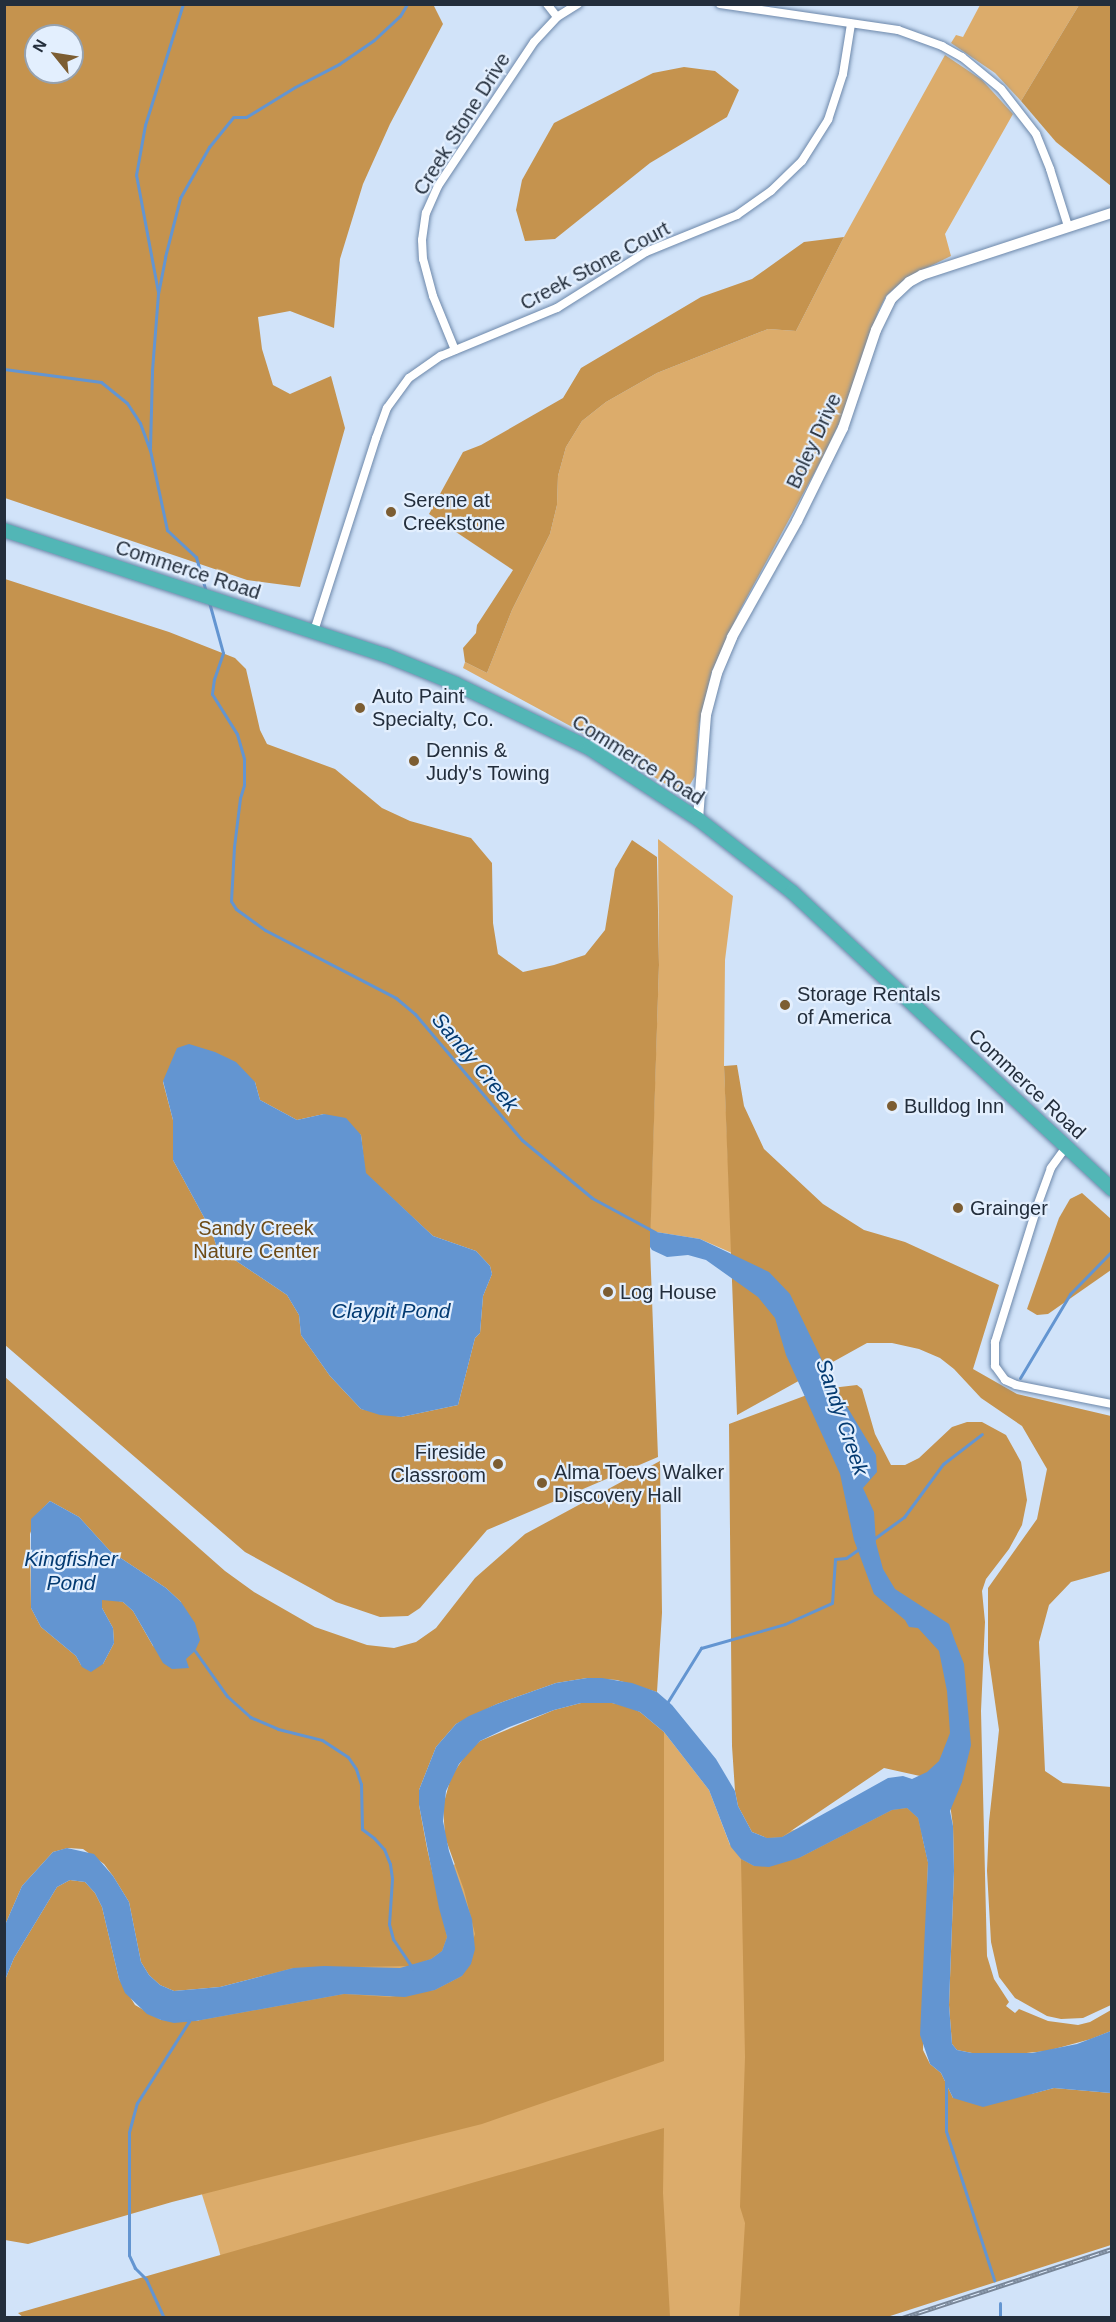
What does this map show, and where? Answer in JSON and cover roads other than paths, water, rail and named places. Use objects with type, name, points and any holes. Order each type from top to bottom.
[{"type":"highway","name":"Commerce Road","points":[[4,530],[396,660],[515,712],[589,748],[698,819],[792,892],[1112,1189]]},
{"type":"street","points":[[547,4],[557,17]]},
{"type":"street","name":"Creek Stone Drive","points":[[455,350],[433,296],[423,259],[422,240],[426,213],[438,186],[534,42],[557,17],[578,4]]},
{"type":"street","points":[[720,4],[898,30],[923,38],[962,57],[988,76],[1014,103],[1036,134],[1068,226]]},
{"type":"street","name":"Creek Stone Court","points":[[314,631],[335,560],[387,408],[409,378],[426,364],[455,350],[538,318],[646,252],[737,215],[771,191],[802,160],[828,120],[843,74],[851,24]]},
{"type":"street","name":"Boley Drive","points":[[698,819],[706,715],[717,673],[732,637],[797,521],[843,428],[876,330],[891,299],[909,282],[922,275],[1112,213]]},
{"type":"street","points":[[1066,1148],[1051,1168],[1041,1194],[995,1342],[995,1366],[1005,1380],[1016,1385],[1112,1404]]},
{"type":"water","name":"Claypit Pond","points":[[189,1044],[215,1052],[236,1062],[255,1082],[260,1100],[297,1120],[324,1114],[346,1118],[361,1135],[366,1173],[433,1236],[476,1251],[490,1266],[492,1274],[483,1296],[480,1333],[475,1338],[458,1405],[401,1417],[380,1415],[361,1409],[330,1376],[301,1335],[299,1315],[287,1295],[217,1248],[212,1232],[173,1160],[173,1120],[163,1081],[177,1048]]},
{"type":"water","points":[[650,1231],[700,1239],[769,1272],[790,1294],[834,1385],[876,1455],[877,1472],[863,1488],[874,1512],[876,1543],[883,1569],[895,1589],[949,1624],[964,1664],[971,1745],[962,1782],[950,1811],[953,1826],[954,1871],[949,2005],[952,2044],[957,2050],[972,2053],[1032,2053],[1077,2044],[1111,2031],[1111,2093],[1054,2088],[983,2107],[953,2098],[941,2073],[930,2064],[920,2035],[928,1863],[918,1818],[907,1808],[892,1810],[799,1858],[769,1867],[754,1866],[741,1859],[731,1847],[709,1790],[664,1732],[640,1712],[612,1703],[581,1703],[554,1710],[507,1728],[480,1741],[459,1764],[446,1791],[443,1821],[449,1851],[472,1919],[475,1949],[471,1964],[462,1976],[435,1990],[405,1997],[344,1994],[196,2021],[174,2023],[161,2020],[147,2014],[125,1993],[119,1979],[102,1907],[95,1893],[85,1882],[70,1880],[57,1887],[14,1958],[5,1980],[5,1925],[22,1886],[53,1852],[67,1848],[94,1854],[113,1876],[129,1902],[141,1962],[149,1975],[160,1985],[174,1991],[220,1987],[293,1968],[324,1966],[400,1968],[431,1959],[442,1951],[447,1937],[439,1908],[419,1805],[419,1790],[436,1747],[456,1724],[469,1716],[556,1683],[602,1678],[632,1683],[657,1692],[672,1705],[716,1759],[735,1791],[738,1806],[752,1832],[767,1838],[782,1837],[888,1778],[903,1776],[912,1779],[927,1772],[939,1761],[950,1733],[947,1691],[939,1651],[918,1628],[909,1627],[905,1620],[874,1594],[854,1540],[840,1474],[786,1355],[775,1318],[758,1297],[706,1260],[688,1255],[667,1257],[652,1250]]},
{"type":"water","name":"Kingfisher Pond","points":[[50,1501],[79,1517],[110,1551],[166,1588],[181,1602],[195,1623],[200,1640],[195,1651],[186,1659],[189,1668],[172,1669],[163,1663],[133,1611],[123,1602],[102,1600],[102,1608],[113,1628],[114,1643],[103,1664],[91,1672],[82,1667],[76,1656],[41,1627],[31,1608],[31,1519]]},
{"type":"waterway","points":[[158,292],[136,175],[145,125],[183,4]]},
{"type":"waterway","points":[[150,448],[152,370],[158,294],[165,257],[180,198],[209,147],[233,117],[246,117],[295,87],[339,64],[374,40],[400,16],[407,4]]},
{"type":"waterway","name":"Sandy Creek","points":[[4,369],[101,382],[127,403],[140,423],[150,450],[167,530],[196,557],[206,593]]},
{"type":"waterway","name":"Sandy Creek","points":[[209,602],[223,653],[214,679],[212,694],[237,734],[244,759],[244,785],[240,798],[234,847],[231,901],[236,909],[265,930],[396,998],[415,1014],[522,1140],[592,1198],[655,1232]]},
{"type":"waterway","points":[[1020,1378],[1070,1294],[1112,1251]]},
{"type":"waterway","points":[[875,1538],[904,1517],[943,1464],[982,1434]]},
{"type":"waterway","points":[[667,1703],[701,1648],[785,1624],[832,1603],[835,1559],[846,1558],[859,1549]]},
{"type":"waterway","points":[[195,1651],[227,1696],[250,1717],[278,1729],[322,1740],[348,1757],[356,1769],[361,1784],[362,1829],[384,1849],[390,1864],[392,1879],[389,1924],[393,1939],[413,1969]]},
{"type":"waterway","points":[[164,2318],[146,2279],[135,2268],[129,2255],[129,2132],[137,2103],[189,2021],[187,2020]]},
{"type":"waterway","points":[[946,2080],[946,2131],[994,2280]]},
{"type":"waterway","points":[[1000,2303],[1000,2318]]},
{"type":"railway","points":[[902,2318],[1112,2249]]},
{"type":"place","name":"Serene at Creekstone","points":[[391,512]]},
{"type":"place","name":"Auto Paint Specialty, Co.","points":[[360,708]]},
{"type":"place","name":"Dennis & Judy's Towing","points":[[414,761]]},
{"type":"place","name":"Storage Rentals of America","points":[[785,1005]]},
{"type":"place","name":"Bulldog Inn","points":[[892,1106]]},
{"type":"place","name":"Grainger","points":[[958,1208]]},
{"type":"place","name":"Log House","points":[[608,1292]]},
{"type":"place","name":"Fireside Classroom","points":[[498,1464]]},
{"type":"place","name":"Alma Toevs Walker Discovery Hall","points":[[542,1483]]},
{"type":"park label","name":"Sandy Creek Nature Center","points":[[256,1240]]}]
